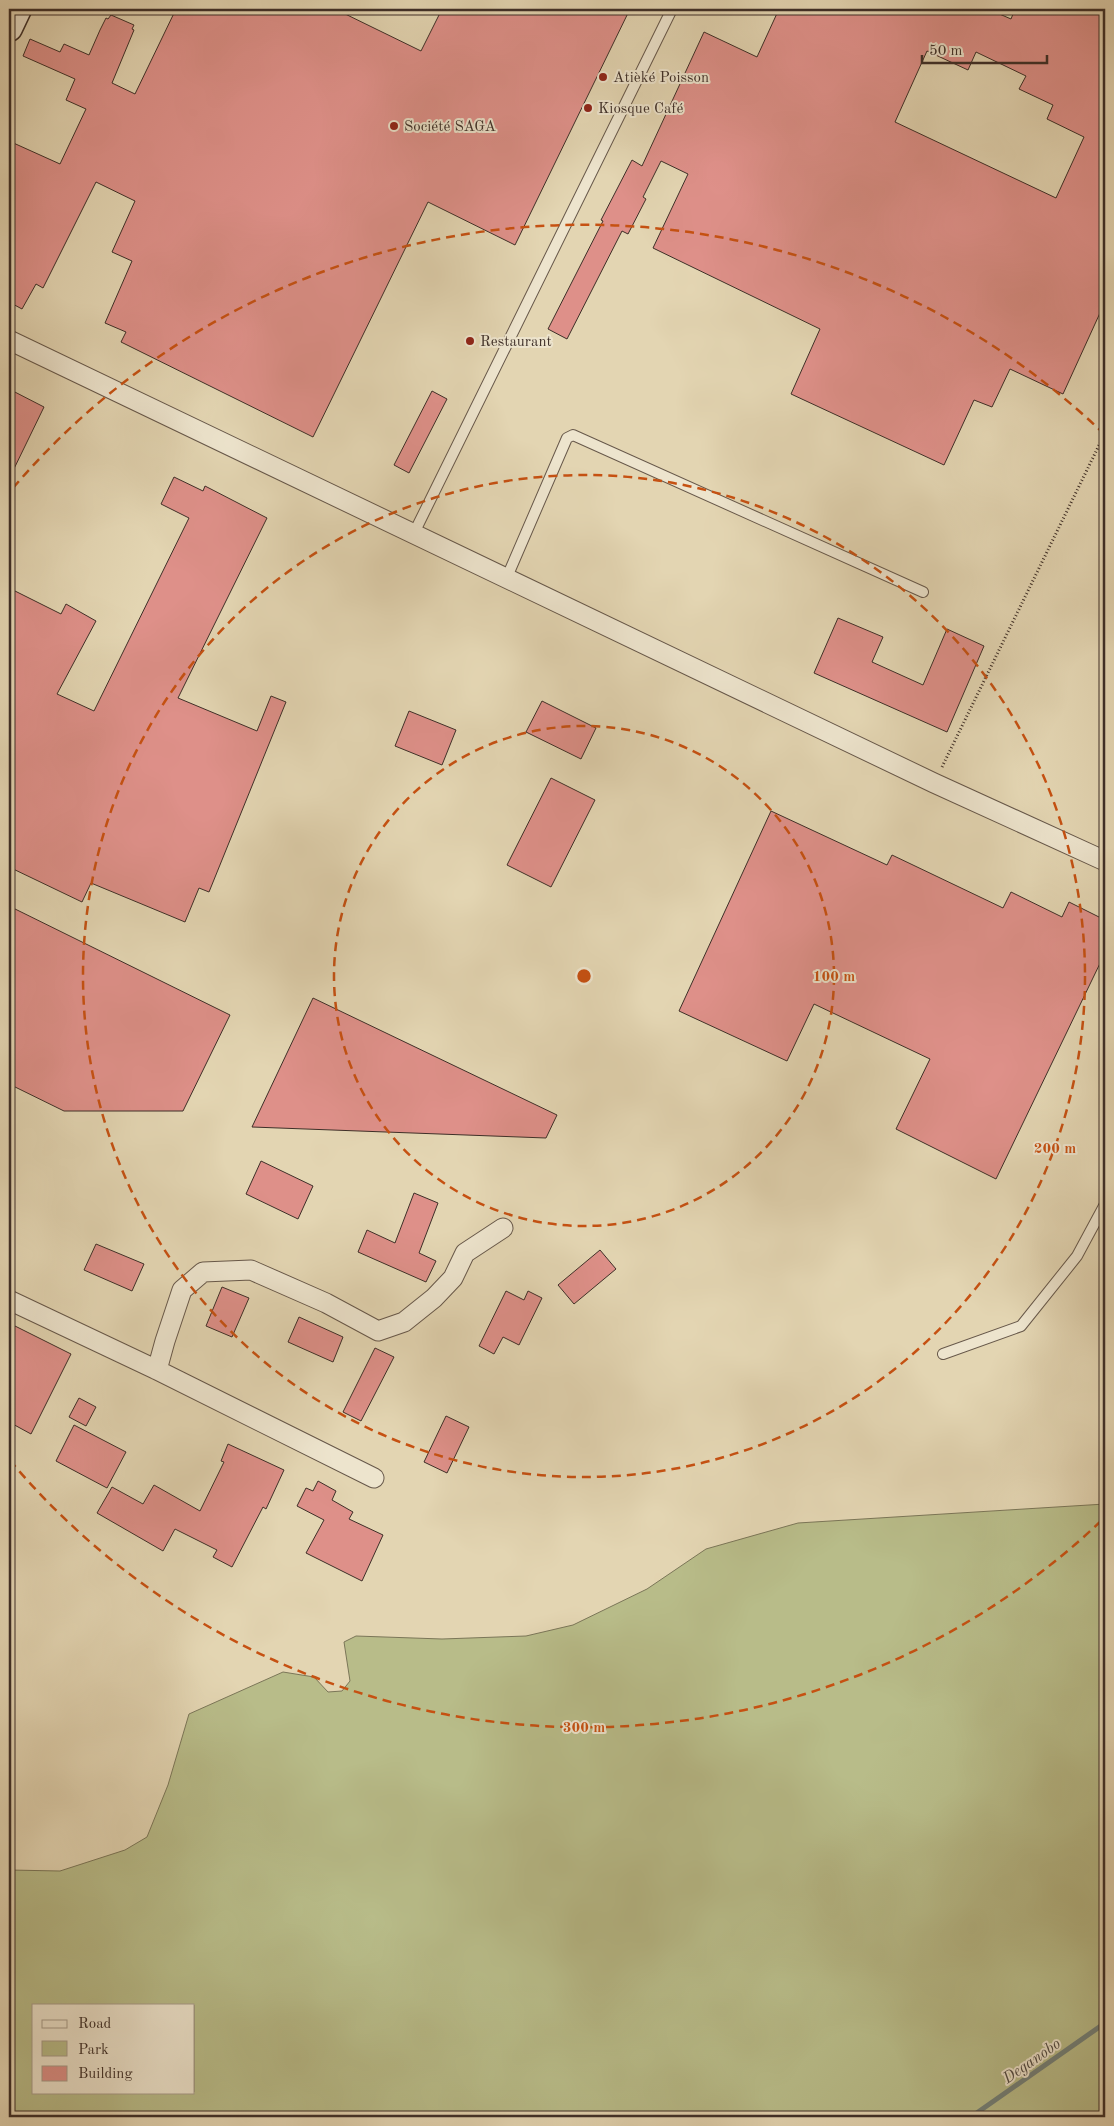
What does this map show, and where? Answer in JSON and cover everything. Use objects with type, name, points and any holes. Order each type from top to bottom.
[{"type":"main road","points":[[9,28],[17,9]]},
{"type":"street","points":[[9,340],[934,783],[1105,861]]},
{"type":"street","points":[[157,1370],[182,1290],[203,1272],[251,1270],[326,1303],[378,1331],[404,1322],[419,1310],[453,1278],[465,1253],[503,1228]]},
{"type":"street","points":[[9,1300],[157,1370],[374,1478]]},
{"type":"lane","points":[[414,533],[672,9]]},
{"type":"lane","points":[[507,577],[567,438],[573,436],[924,592]]},
{"type":"lane","points":[[943,1354],[1021,1326],[1078,1256],[1105,1204]]},
{"type":"path","points":[[934,783],[1105,433]]},
{"type":"green space","points":[[1105,1504],[1105,2117],[9,2117],[9,1870],[60,1871],[125,1850],[147,1837],[168,1785],[189,1714],[283,1672],[314,1677],[328,1692],[342,1691],[350,1681],[344,1642],[356,1636],[442,1639],[526,1636],[573,1625],[647,1589],[706,1549],[798,1523]]},
{"type":"building","points":[[176,9],[335,9],[421,51],[442,9],[630,9],[515,245],[428,202],[313,437],[121,342],[126,332],[105,323],[132,261],[112,252],[135,201],[96,182],[43,288],[36,284],[22,309],[9,302],[9,141],[60,164],[86,109],[66,100],[75,79],[23,56],[30,39],[60,52],[64,44],[89,55],[106,18],[108,19],[111,15],[134,25],[132,29],[134,30],[112,83],[135,94]]},
{"type":"building","points":[[779,9],[988,9],[1011,19],[1015,9],[1105,9],[1105,302],[1063,394],[1010,369],[992,407],[974,400],[944,465],[791,394],[820,329],[653,248],[688,174],[661,161],[643,197],[646,199],[628,234],[622,231],[567,339],[548,329],[632,160],[642,166],[704,32],[757,57]],"holes":[[[927,51],[968,70],[976,52],[1026,76],[1019,89],[1053,105],[1047,119],[1084,137],[1056,198],[895,122]]]},
{"type":"building","points":[[9,389],[44,407],[9,479]]},
{"type":"building","points":[[432,391],[447,399],[409,473],[394,465]]},
{"type":"building","points":[[174,477],[203,491],[205,486],[267,518],[178,698],[257,731],[271,696],[286,702],[209,892],[199,888],[185,922],[91,883],[82,902],[9,867],[9,588],[61,614],[66,604],[96,621],[57,694],[94,711],[189,518],[161,504]]},
{"type":"building","points":[[838,618],[883,637],[872,662],[923,685],[947,629],[984,646],[947,732],[814,673]]},
{"type":"building","points":[[542,701],[596,728],[581,759],[526,732]]},
{"type":"building","points":[[409,711],[456,730],[442,765],[395,746]]},
{"type":"building","points":[[551,778],[595,800],[551,887],[507,865]]},
{"type":"building","points":[[771,811],[887,865],[892,855],[1003,908],[1011,892],[1062,917],[1069,902],[1105,920],[1105,953],[996,1179],[896,1129],[930,1059],[814,1004],[787,1061],[679,1011]]},
{"type":"building","points":[[9,906],[230,1015],[183,1111],[64,1111],[9,1084]]},
{"type":"building","points":[[313,998],[557,1115],[546,1138],[252,1127]]},
{"type":"building","points":[[261,1161],[313,1186],[298,1219],[246,1194]]},
{"type":"building","points":[[414,1193],[438,1203],[419,1253],[436,1261],[426,1282],[358,1252],[367,1230],[395,1243]]},
{"type":"building","points":[[96,1244],[144,1264],[132,1291],[84,1270]]},
{"type":"building","points":[[600,1250],[616,1269],[574,1304],[558,1285]]},
{"type":"building","points":[[222,1287],[249,1298],[232,1337],[206,1326]]},
{"type":"building","points":[[506,1291],[524,1300],[528,1291],[542,1298],[519,1345],[503,1337],[494,1354],[479,1346]]},
{"type":"building","points":[[299,1317],[343,1337],[333,1362],[288,1342]]},
{"type":"building","points":[[9,1323],[71,1354],[31,1434],[9,1422]]},
{"type":"building","points":[[375,1348],[394,1357],[361,1421],[343,1412]]},
{"type":"building","points":[[79,1398],[96,1407],[86,1426],[69,1417]]},
{"type":"building","points":[[446,1416],[469,1427],[447,1473],[424,1462]]},
{"type":"building","points":[[74,1425],[126,1452],[107,1488],[56,1461]]},
{"type":"building","points":[[228,1444],[284,1470],[266,1509],[263,1507],[232,1567],[213,1557],[217,1550],[175,1529],[163,1551],[97,1513],[112,1487],[143,1504],[154,1485],[200,1511],[224,1462],[221,1461]]},
{"type":"building","points":[[318,1481],[336,1491],[332,1500],[353,1512],[349,1519],[383,1535],[362,1581],[306,1553],[324,1520],[297,1506],[306,1488],[313,1491]]},
{"type":"waterway","name":"Deganobo","points":[[971,2117],[1105,2023]]},
{"type":"place","name":"Atièké Poisson","points":[[603,77]]},
{"type":"place","name":"Kiosque Café","points":[[588,108]]},
{"type":"place","name":"Société SAGA","points":[[394,126]]},
{"type":"place","name":"Restaurant","points":[[470,341]]}]
